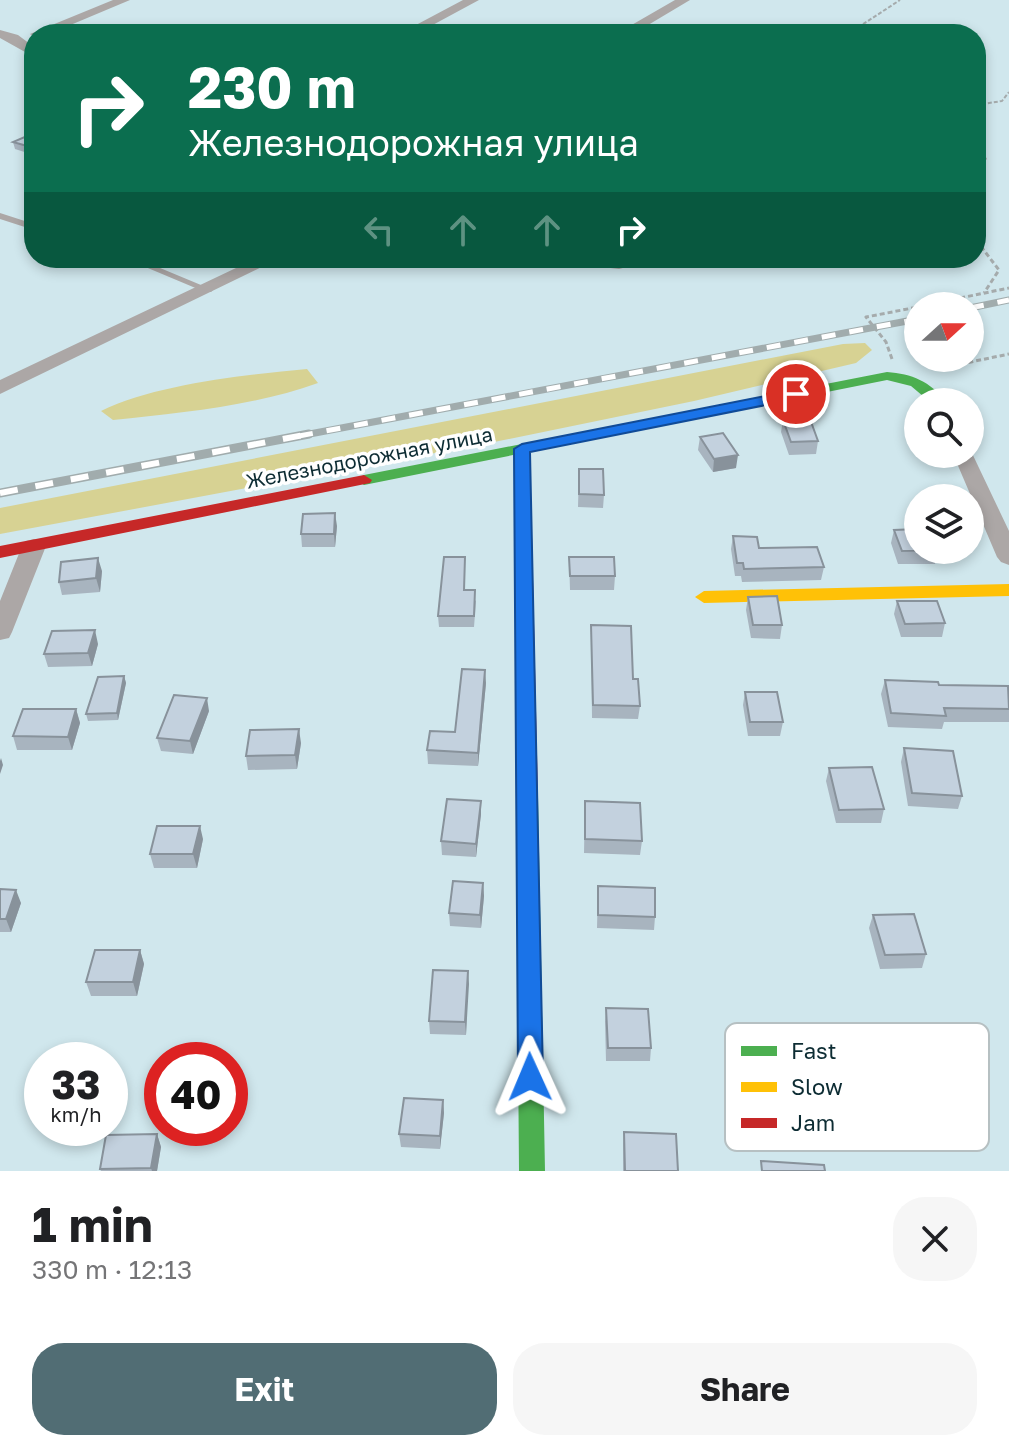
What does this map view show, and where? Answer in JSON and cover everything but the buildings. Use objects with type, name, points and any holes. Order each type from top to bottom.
[{"type":"street","points":[[61,24],[124,0]]},
{"type":"street","points":[[426,24],[473,0]]},
{"type":"street","points":[[641,24],[684,0]]},
{"type":"street","points":[[0,34],[24,47]]},
{"type":"street","points":[[16,42],[24,39]]},
{"type":"street","points":[[0,388],[251,268]]},
{"type":"street","points":[[887,376],[914,379],[925,388]]},
{"type":"street","name":"Железнодорожная улица","points":[[0,552],[887,376]]},
{"type":"street","points":[[522,449],[532,1171]]},
{"type":"street","points":[[970,468],[1009,557]]},
{"type":"street","points":[[0,632],[34,546]]},
{"type":"street","points":[[704,597],[1009,590]]},
{"type":"lane","points":[[0,216],[24,224]]},
{"type":"lane","points":[[153,268],[208,290]]},
{"type":"path","points":[[863,24],[900,0]]},
{"type":"path","points":[[986,103],[1002,101],[1009,92]]},
{"type":"path","points":[[984,292],[999,270],[986,253]]},
{"type":"path","points":[[984,294],[1009,288]]},
{"type":"path","points":[[887,376],[893,357],[886,342],[866,317],[904,309]]},
{"type":"path","points":[[984,359],[1009,354]]},
{"type":"shaded area","points":[[865,343],[872,350],[856,363],[694,401],[494,442],[0,534],[0,508],[843,344]]},
{"type":"shaded area","points":[[307,369],[318,383],[268,398],[113,420],[101,411],[174,387]]},
{"type":"railway","points":[[984,305],[1009,300]]},
{"type":"railway","points":[[299,436],[904,322]]},
{"type":"railway","points":[[0,493],[309,434]]},
{"type":"traffic: fast","points":[[364,480],[887,376],[902,378],[925,388]]},
{"type":"traffic: fast","points":[[527,798],[532,1171]]},
{"type":"traffic: slow","points":[[704,597],[1009,590]]},
{"type":"traffic: jam","points":[[522,449],[527,798]]},
{"type":"traffic: jam","points":[[0,552],[364,480]]},
{"type":"route","points":[[530,1077],[522,449],[796,394]]}]
